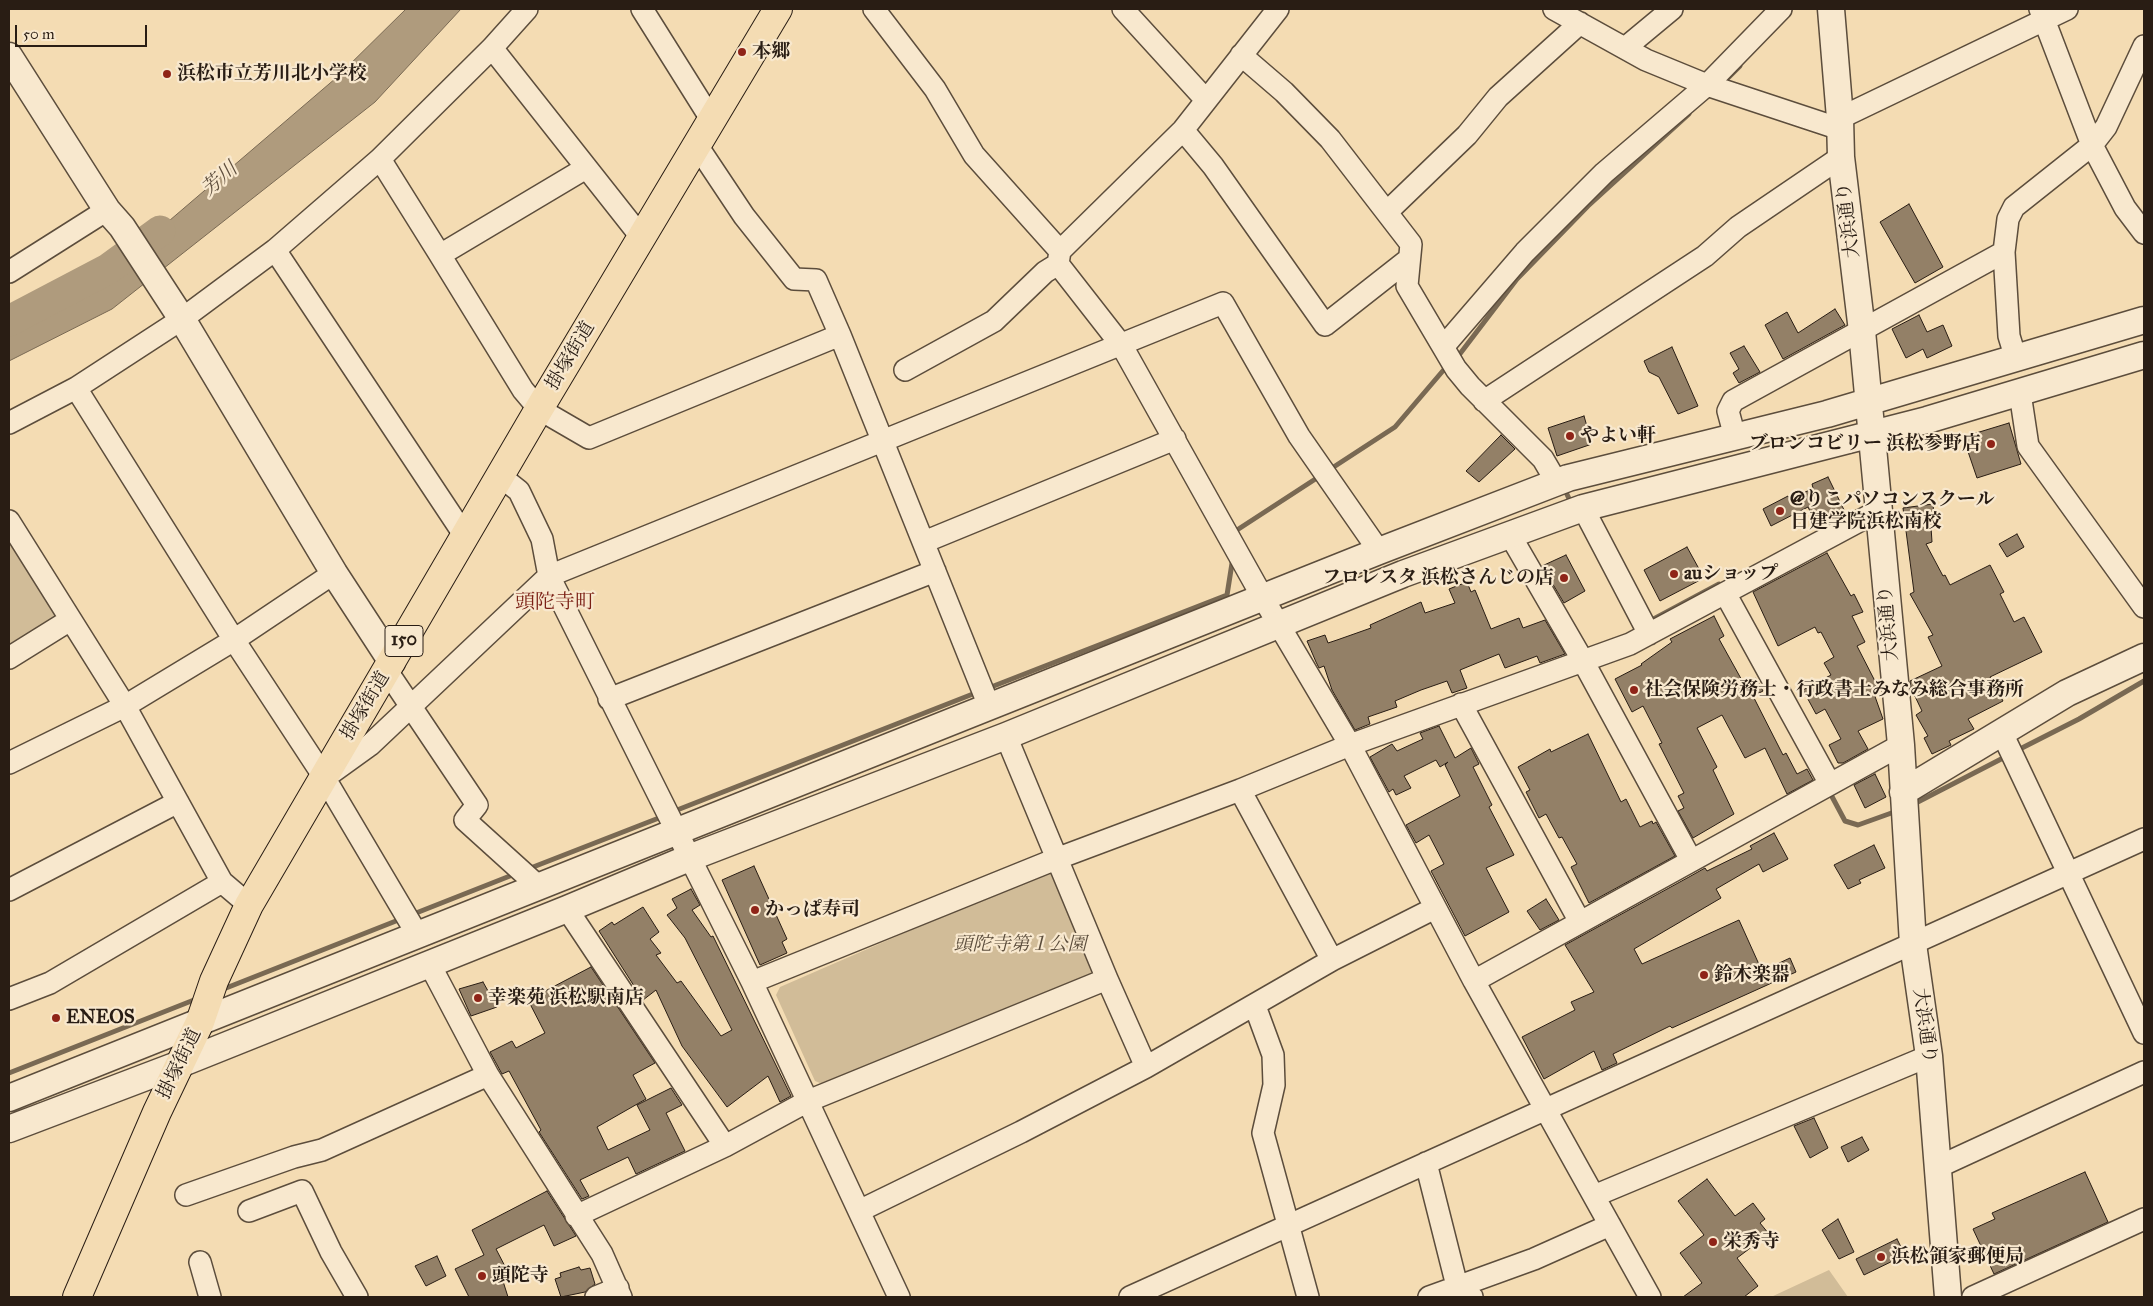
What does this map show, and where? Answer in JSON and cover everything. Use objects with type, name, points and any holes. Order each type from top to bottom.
[{"type":"highway","name":"掛塚街道","points":[[77,1297],[200,1022],[214,981],[249,905],[539,409],[778,9]]},
{"type":"street","points":[[9,423],[76,388],[176,311],[276,250],[380,159],[492,48],[527,9]]},
{"type":"street","points":[[642,9],[711,120]]},
{"type":"street","points":[[874,9],[936,89],[974,155],[1059,258],[1122,346],[1263,598],[1350,745],[1474,981],[1650,1297]]},
{"type":"street","points":[[1123,9],[1206,100]]},
{"type":"street","points":[[905,370],[994,322],[1183,130],[1278,9]]},
{"type":"street","points":[[1554,9],[1646,60],[1707,85],[1840,124],[2042,14],[2067,9]]},
{"type":"street","points":[[1625,48],[1672,9]]},
{"type":"street","points":[[1444,346],[1525,252],[1604,172],[1707,85],[1781,9]]},
{"type":"street","name":"大浜通り","points":[[1831,9],[1841,157],[1862,331],[1900,745],[1913,944],[1929,1056],[1948,1297]]},
{"type":"street","points":[[2042,14],[2092,145],[2125,208],[2144,233]]},
{"type":"street","points":[[1387,212],[1467,135],[1498,98],[1580,23]]},
{"type":"street","points":[[2016,359],[2009,336],[2004,252],[2008,219],[2014,207],[2092,145],[2106,128],[2144,46]]},
{"type":"street","points":[[492,48],[642,238]]},
{"type":"street","points":[[1241,55],[1284,92],[1330,139],[1411,244],[1407,286],[1456,369],[1543,459],[1557,483]]},
{"type":"street","points":[[9,56],[176,311],[390,666],[412,706],[477,805],[465,820],[538,886]]},
{"type":"street","points":[[1183,130],[1213,166],[1325,325],[1409,259]]},
{"type":"street","points":[[696,144],[744,216],[794,278],[816,280],[884,441],[989,706]]},
{"type":"street","points":[[1484,400],[1705,256],[1738,227],[1841,157]]},
{"type":"street","points":[[380,159],[523,390],[539,409],[589,438],[840,335]]},
{"type":"street","points":[[440,255],[586,168]]},
{"type":"street","points":[[9,272],[115,219]]},
{"type":"street","points":[[276,250],[465,536]]},
{"type":"street","points":[[1735,437],[1728,411],[1733,401],[2004,252]]},
{"type":"street","points":[[324,777],[370,745],[549,576],[1122,346],[1223,303],[1299,436],[1379,551]]},
{"type":"street","points":[[9,1098],[1379,551],[1557,483],[1868,401],[2144,320]]},
{"type":"street","points":[[9,1129],[180,1064],[690,858],[1006,736],[1280,626],[1403,574],[1583,508],[1871,434],[2020,393],[2144,356]]},
{"type":"street","points":[[76,388],[234,640],[324,777],[417,934]]},
{"type":"street","points":[[2020,393],[2028,446],[2144,607]]},
{"type":"street","points":[[924,542],[1174,439]]},
{"type":"street","points":[[500,476],[519,491],[542,539],[549,576],[752,982],[899,1297]]},
{"type":"street","points":[[1583,508],[1649,634]]},
{"type":"street","points":[[752,982],[1056,858],[1240,790],[1350,745],[1630,644],[1878,510]]},
{"type":"street","points":[[9,521],[125,706],[222,882],[249,905]]},
{"type":"street","points":[[1510,535],[1583,661],[1691,860]]},
{"type":"street","points":[[610,699],[935,571]]},
{"type":"street","points":[[9,761],[125,706],[234,640],[334,573]]},
{"type":"street","points":[[1725,593],[1830,784]]},
{"type":"street","points":[[9,658],[70,620]]},
{"type":"street","points":[[1903,792],[2067,693],[2144,656]]},
{"type":"street","points":[[1461,704],[1580,922]]},
{"type":"street","points":[[2002,733],[2144,1032]]},
{"type":"street","points":[[1006,736],[1107,979],[1146,1067]]},
{"type":"street","points":[[1474,981],[1900,745]]},
{"type":"street","points":[[1240,790],[1332,960]]},
{"type":"street","points":[[9,890],[178,802]]},
{"type":"street","points":[[1130,1297],[2144,839]]},
{"type":"street","points":[[9,999],[50,983],[222,882]]},
{"type":"street","points":[[859,1210],[1021,1132],[1146,1067],[1332,960],[1435,908]]},
{"type":"street","points":[[567,909],[725,1146]]},
{"type":"street","points":[[430,963],[488,1075],[576,1216],[602,1254],[620,1293],[596,1297]]},
{"type":"street","points":[[576,1216],[725,1146],[808,1101],[1107,979]]},
{"type":"street","points":[[1255,1006],[1273,1055],[1274,1085],[1263,1133],[1308,1297]]},
{"type":"street","points":[[1594,1196],[1929,1056]]},
{"type":"street","points":[[1938,1167],[2144,1072]]},
{"type":"street","points":[[186,1194],[294,1157],[322,1150],[488,1075]]},
{"type":"street","points":[[1426,1163],[1464,1292]]},
{"type":"street","points":[[249,1211],[302,1191],[331,1252],[356,1297]]},
{"type":"street","points":[[1973,1297],[2144,1219]]},
{"type":"street","points":[[1429,1297],[1464,1292],[1610,1225]]},
{"type":"street","points":[[200,1262],[210,1297]]},
{"type":"green space","points":[[9,528],[60,614],[9,644]]},
{"type":"green space","name":"頭陀寺第１公園","points":[[1047,871],[1055,874],[1094,971],[1090,979],[825,1085],[815,1081],[776,995],[780,987]]},
{"type":"green space","points":[[1829,1270],[1848,1297],[1771,1297]]},
{"type":"water","points":[[406,9],[461,9],[375,102],[112,309],[9,361],[9,325],[100,280],[336,78]]},
{"type":"building","points":[[1909,204],[1943,267],[1915,283],[1880,222]]},
{"type":"building","points":[[1835,309],[1845,325],[1783,359],[1765,325],[1787,312],[1798,333]]},
{"type":"building","points":[[1919,315],[1927,332],[1943,325],[1952,346],[1927,358],[1923,349],[1906,358],[1892,329]]},
{"type":"building","points":[[1744,346],[1760,372],[1739,383],[1733,373],[1739,369],[1730,353]]},
{"type":"building","points":[[1672,347],[1698,406],[1678,414],[1659,377],[1649,372],[1644,361]]},
{"type":"building","name":"やよい軒","points":[[1584,416],[1592,444],[1557,456],[1548,428]]},
{"type":"building","name":"ブロンコビリー 浜松参野店","points":[[2009,423],[2021,464],[1977,478],[1963,437]]},
{"type":"building","points":[[1501,435],[1515,449],[1479,482],[1466,471]]},
{"type":"building","points":[[1828,477],[1846,514],[1818,528],[1808,507],[1771,526],[1763,509],[1788,496],[1790,500],[1813,488],[1812,484]]},
{"type":"building","points":[[1933,504],[1935,527],[1931,527],[1932,542],[1926,544],[1943,576],[1945,575],[1950,585],[1990,565],[2004,592],[2000,594],[2014,622],[2024,617],[2042,652],[1990,677],[2003,701],[1968,719],[1974,729],[1949,741],[1951,745],[1932,754],[1924,738],[1928,736],[1916,715],[1922,711],[1911,688],[1910,681],[1942,666],[1928,637],[1933,635],[1910,594],[1914,592],[1903,508]]},
{"type":"building","points":[[2017,534],[2024,547],[2007,557],[1999,544]]},
{"type":"building","name":"auショップ","points":[[1687,547],[1704,578],[1660,601],[1644,570]]},
{"type":"building","points":[[1827,553],[1851,596],[1854,594],[1863,612],[1852,616],[1865,642],[1857,646],[1877,685],[1872,688],[1883,719],[1858,731],[1868,749],[1843,763],[1838,763],[1829,745],[1841,739],[1825,709],[1816,714],[1803,690],[1831,675],[1824,663],[1834,657],[1821,632],[1818,633],[1815,627],[1778,646],[1753,592]]},
{"type":"building","name":"フロレスタ 浜松さんじの店","points":[[1566,555],[1585,591],[1564,603],[1542,566]]},
{"type":"building","points":[[1467,582],[1471,592],[1475,590],[1491,629],[1519,618],[1523,628],[1545,620],[1565,654],[1540,663],[1537,656],[1505,668],[1499,654],[1460,670],[1467,688],[1452,693],[1447,681],[1421,690],[1395,701],[1397,707],[1368,717],[1370,724],[1355,730],[1332,690],[1324,666],[1319,668],[1307,641],[1325,635],[1328,643],[1337,640],[1371,628],[1370,625],[1421,602],[1425,613],[1455,603],[1449,589]]},
{"type":"building","points":[[1714,616],[1724,636],[1719,639],[1744,684],[1756,678],[1763,691],[1753,696],[1783,755],[1786,753],[1797,774],[1807,769],[1813,780],[1787,794],[1765,748],[1745,758],[1722,715],[1697,728],[1717,767],[1713,770],[1734,814],[1693,838],[1678,811],[1684,808],[1678,796],[1684,793],[1659,744],[1662,743],[1643,706],[1632,712],[1615,679],[1642,665],[1672,642],[1670,639]]},
{"type":"building","points":[[1439,726],[1455,758],[1471,748],[1479,764],[1473,767],[1492,805],[1489,807],[1514,855],[1486,868],[1509,912],[1465,936],[1431,871],[1444,864],[1429,835],[1416,843],[1406,825],[1460,796],[1445,765],[1448,762],[1440,767],[1436,760],[1404,776],[1411,788],[1396,795],[1393,789],[1389,792],[1370,757],[1392,744],[1397,751],[1423,739],[1420,733]]},
{"type":"building","points":[[1588,734],[1621,802],[1626,799],[1640,827],[1652,821],[1653,824],[1656,822],[1675,856],[1589,903],[1571,867],[1577,864],[1562,837],[1559,838],[1546,814],[1539,818],[1526,792],[1530,790],[1518,767],[1550,749],[1551,752]]},
{"type":"building","points":[[1875,774],[1886,797],[1865,808],[1854,785]]},
{"type":"building","points":[[1774,833],[1788,859],[1763,872],[1759,864],[1716,889],[1721,898],[1634,949],[1642,964],[1739,920],[1762,971],[1790,958],[1796,972],[1672,1028],[1670,1026],[1613,1054],[1617,1063],[1602,1070],[1594,1051],[1544,1079],[1522,1037],[1575,1010],[1571,1002],[1594,992],[1565,945],[1705,868],[1707,871],[1752,849],[1750,846]]},
{"type":"building","points":[[1874,845],[1885,868],[1859,880],[1861,883],[1848,889],[1834,865]]},
{"type":"building","name":"かっぱ寿司","points":[[754,866],[787,939],[782,942],[787,953],[760,965],[722,880]]},
{"type":"building","points":[[691,889],[700,905],[692,910],[711,937],[713,936],[791,1096],[780,1102],[768,1076],[727,1107],[682,1046],[656,990],[643,1000],[599,931],[612,922],[614,925],[643,907],[659,932],[650,939],[661,953],[656,955],[677,983],[681,981],[721,1036],[732,1030],[685,938],[667,915],[677,908],[672,899]]},
{"type":"building","points":[[1546,899],[1559,920],[1540,930],[1527,911]]},
{"type":"building","points":[[591,967],[655,1063],[633,1075],[646,1099],[597,1127],[608,1150],[650,1130],[637,1105],[671,1088],[682,1105],[666,1113],[685,1151],[636,1174],[628,1157],[580,1180],[589,1196],[582,1199],[539,1132],[541,1130],[509,1071],[502,1074],[490,1052],[512,1041],[516,1048],[545,1033],[528,1000]]},
{"type":"building","name":"幸楽苑 浜松駅南店","points":[[483,982],[497,1007],[471,1016],[459,989]]},
{"type":"building","points":[[1814,1118],[1828,1148],[1810,1158],[1794,1126]]},
{"type":"building","points":[[1862,1137],[1869,1150],[1848,1162],[1841,1147]]},
{"type":"building","points":[[2085,1172],[2108,1222],[1994,1274],[1973,1229],[1995,1219],[1992,1213]]},
{"type":"building","name":"栄秀寺","points":[[1707,1179],[1735,1216],[1753,1203],[1765,1219],[1760,1223],[1769,1234],[1737,1258],[1758,1286],[1744,1297],[1683,1297],[1702,1283],[1680,1253],[1704,1235],[1678,1201]]},
{"type":"building","points":[[547,1191],[576,1236],[554,1246],[544,1225],[496,1249],[509,1274],[502,1278],[508,1297],[469,1297],[455,1269],[484,1255],[472,1230]]},
{"type":"building","points":[[1838,1219],[1854,1252],[1839,1259],[1822,1230]]},
{"type":"building","name":"浜松領家郵便局","points":[[1897,1239],[1905,1255],[1864,1275],[1856,1259]]},
{"type":"building","points":[[437,1256],[446,1276],[426,1286],[415,1266]]},
{"type":"building","points":[[579,1267],[581,1270],[590,1268],[595,1284],[585,1292],[561,1297],[555,1279],[561,1277],[560,1273]]},
{"type":"waterway","points":[[1723,83],[1740,66]]},
{"type":"waterway","points":[[1456,359],[1517,279],[1588,206],[1689,114]]},
{"type":"waterway","name":"芳川","points":[[9,321],[108,269],[160,231]]},
{"type":"waterway","points":[[1329,470],[1395,427],[1447,366]]},
{"type":"waterway","points":[[1236,534],[1237,530],[1320,476]]},
{"type":"waterway","points":[[1564,488],[1572,505]]},
{"type":"waterway","points":[[986,689],[1227,595],[1233,557]]},
{"type":"waterway","points":[[1648,622],[1719,584],[1722,589]]},
{"type":"waterway","points":[[2016,751],[2079,719],[2144,681]]},
{"type":"waterway","points":[[672,812],[978,692]]},
{"type":"waterway","points":[[1912,805],[2007,756]]},
{"type":"waterway","points":[[1829,791],[1845,821],[1858,825],[1897,811]]},
{"type":"waterway","points":[[528,869],[664,816]]},
{"type":"waterway","points":[[411,915],[515,874]]},
{"type":"waterway","points":[[221,990],[401,919]]},
{"type":"waterway","points":[[9,1073],[199,998]]},
{"type":"place","name":"本郷","points":[[742,52]]},
{"type":"place","name":"浜松市立芳川北小学校","points":[[167,74]]},
{"type":"place","name":"やよい軒","points":[[1570,436]]},
{"type":"place","name":"ブロンコビリー 浜松参野店","points":[[1991,444]]},
{"type":"place","name":"@りこパソコンスクール 日建学院浜松南校","points":[[1780,511]]},
{"type":"place","name":"auショップ","points":[[1674,574]]},
{"type":"place","name":"フロレスタ 浜松さんじの店","points":[[1564,578]]},
{"type":"place","name":"社会保険労務士・行政書士みなみ総合事務所","points":[[1634,690]]},
{"type":"place","name":"かっぱ寿司","points":[[755,910]]},
{"type":"place","name":"鈴木楽器","points":[[1704,975]]},
{"type":"place","name":"幸楽苑 浜松駅南店","points":[[478,998]]},
{"type":"place","name":"ENEOS","points":[[56,1018]]},
{"type":"place","name":"栄秀寺","points":[[1713,1242]]},
{"type":"place","name":"浜松領家郵便局","points":[[1881,1257]]},
{"type":"place","name":"頭陀寺","points":[[482,1276]]},
{"type":"district","name":"頭陀寺町","points":[[555,603]]}]
